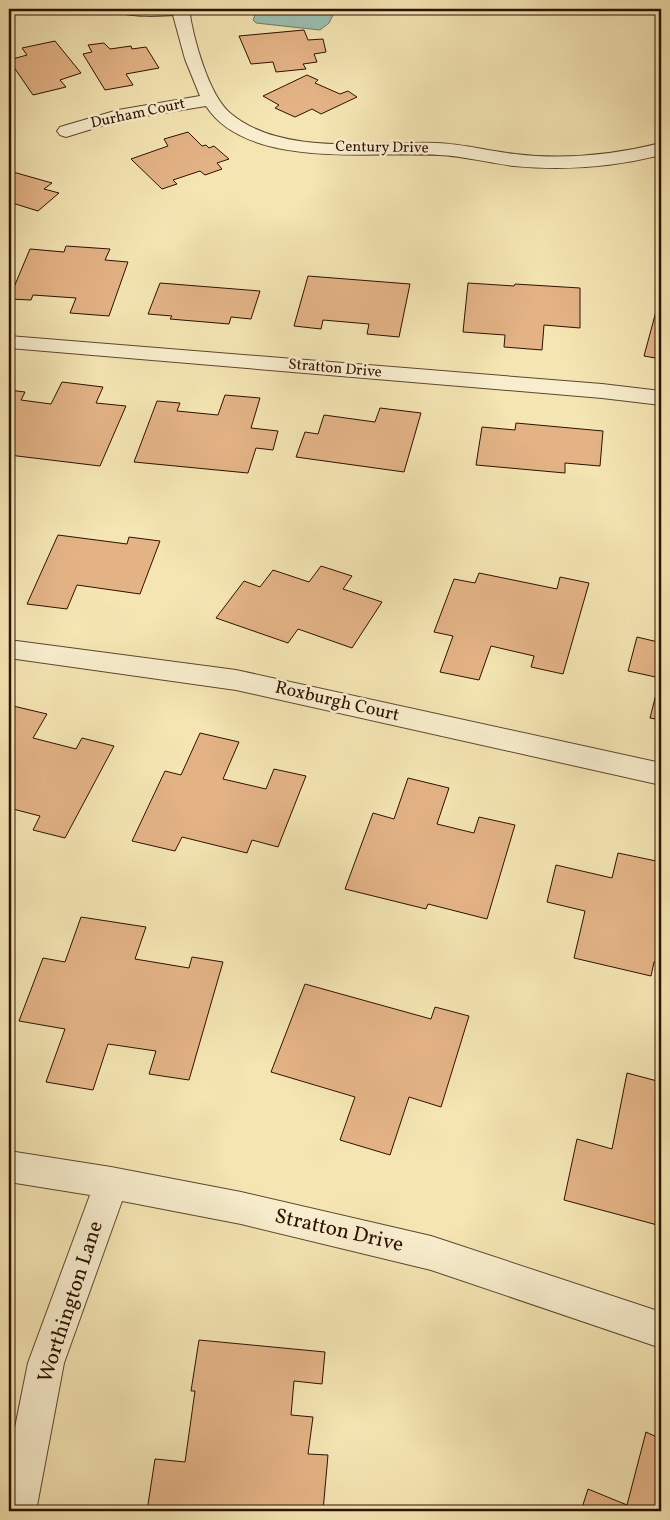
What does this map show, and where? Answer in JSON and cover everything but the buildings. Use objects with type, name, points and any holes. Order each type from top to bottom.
[{"type":"street","points":[[127,9],[157,11],[180,9]]},
{"type":"street","name":"Century Drive","points":[[180,9],[182,21],[210,100],[223,116],[253,134],[270,141],[342,148],[445,149],[516,160],[581,163],[633,157],[661,149]]},
{"type":"street","name":"Durham Court","points":[[66,131],[118,115],[210,100]]},
{"type":"street","name":"Stratton Drive","points":[[9,342],[602,391],[661,398]]},
{"type":"street","name":"Roxburgh Court","points":[[9,649],[236,680],[661,774]]},
{"type":"street","name":"Stratton Drive","points":[[9,1168],[111,1183],[242,1208],[431,1253],[661,1330]]},
{"type":"street","name":"Worthington Lane","points":[[17,1511],[46,1363],[111,1183]]},
{"type":"shaded area","points":[[265,9],[336,9],[329,23],[320,30],[256,23],[253,20],[255,15]]}]
